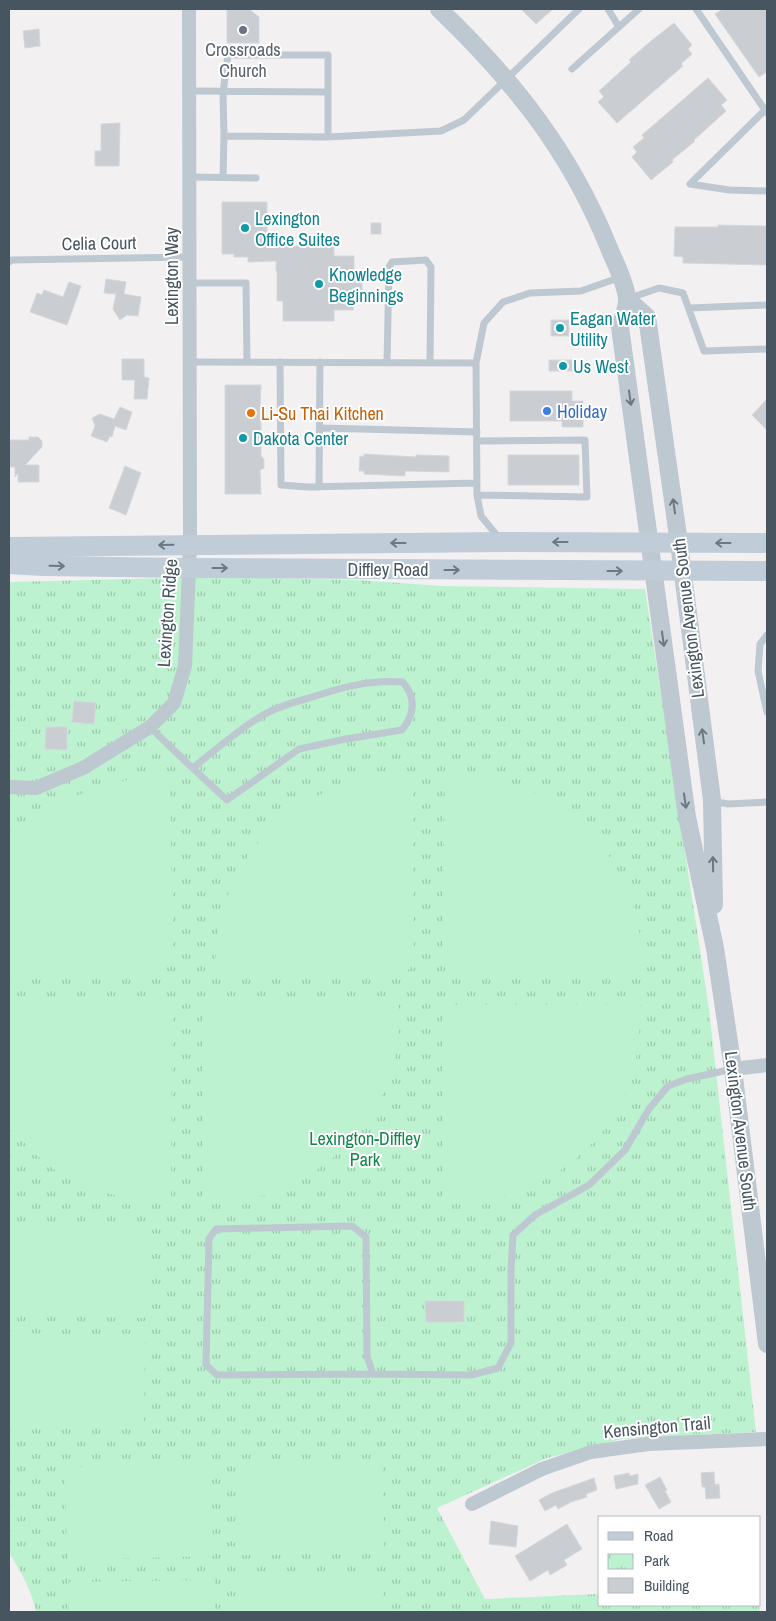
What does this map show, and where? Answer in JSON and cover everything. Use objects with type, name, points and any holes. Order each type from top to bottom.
[{"type":"main road","name":"Diffley Road","points":[[9,547],[503,542],[767,543]]},
{"type":"main road","name":"Diffley Road","points":[[9,564],[189,568],[767,571]]},
{"type":"street","name":"Lexington Way","points":[[189,9],[190,544]]},
{"type":"street","name":"Lexington Avenue South","points":[[439,9],[474,42],[506,78],[561,151],[597,218],[621,277],[627,299],[620,327],[687,817],[715,948],[733,1069],[767,1344]]},
{"type":"street","name":"Lexington Avenue South","points":[[627,299],[647,317],[683,571],[712,800],[715,948]]},
{"type":"street","name":"Lexington Ridge","points":[[9,787],[36,788],[83,768],[150,727],[174,703],[185,666],[190,544]]},
{"type":"street","points":[[733,1069],[767,1065]]},
{"type":"street","name":"Kensington Trail","points":[[472,1504],[542,1469],[591,1452],[648,1444],[767,1439]]},
{"type":"lane","points":[[224,136],[328,137],[441,131],[464,120],[579,9]]},
{"type":"lane","points":[[608,9],[619,27]]},
{"type":"lane","points":[[572,69],[638,9]]},
{"type":"lane","points":[[696,9],[766,112],[690,184],[729,190],[767,191]]},
{"type":"lane","points":[[223,177],[223,92],[228,55],[328,56],[328,137]]},
{"type":"lane","points":[[189,91],[328,92]]},
{"type":"lane","points":[[190,177],[256,178]]},
{"type":"lane","name":"Celia Court","points":[[9,262],[12,260],[190,256]]},
{"type":"lane","points":[[387,362],[389,267],[392,262],[426,260],[431,267],[430,362]]},
{"type":"lane","points":[[503,542],[481,516],[477,495],[476,363],[484,322],[503,302],[530,293],[581,291],[621,277]]},
{"type":"lane","points":[[190,283],[246,283],[247,362]]},
{"type":"lane","points":[[627,299],[660,288],[683,293],[704,351],[767,350]]},
{"type":"lane","points":[[688,308],[767,304]]},
{"type":"lane","points":[[190,362],[476,363]]},
{"type":"lane","points":[[280,362],[281,485],[319,487],[477,483]]},
{"type":"lane","points":[[319,487],[320,362]]},
{"type":"lane","points":[[320,428],[477,432]]},
{"type":"lane","points":[[477,441],[585,440],[587,497],[477,495]]},
{"type":"lane","points":[[767,635],[760,644],[758,671],[767,712]]},
{"type":"lane","points":[[150,727],[193,768],[228,800],[299,749],[402,730],[409,721],[412,709],[410,691],[402,682],[385,681],[347,686],[292,703],[264,714],[193,768]]},
{"type":"lane","points":[[712,800],[728,804],[767,802]]},
{"type":"lane","points":[[373,1374],[367,1356],[366,1237],[352,1226],[216,1229],[209,1240],[206,1365],[217,1375],[471,1375],[498,1368],[511,1343],[513,1235],[535,1215],[589,1185],[625,1150],[649,1109],[668,1086],[687,1079],[733,1069]]},
{"type":"green space","name":"Lexington-Diffley Park","points":[[212,577],[357,580],[442,586],[645,589],[709,1009],[756,1432],[622,1439],[547,1458],[437,1508],[485,1599],[598,1594],[598,1606],[759,1606],[760,1612],[36,1612],[29,1589],[9,1553],[9,582]]},
{"type":"green space","points":[[144,777],[170,777],[173,962],[161,973],[9,975],[10,850],[34,824],[58,805],[100,787]]},
{"type":"green space","points":[[412,777],[414,964],[403,975],[216,971],[218,931],[229,892],[241,869],[273,827],[294,810],[316,796],[341,786],[373,778]]},
{"type":"green space","points":[[445,777],[475,777],[505,782],[534,792],[560,807],[583,825],[603,847],[619,872],[631,900],[640,935],[640,974],[453,974],[442,963]]},
{"type":"green space","points":[[158,1000],[172,1012],[171,1201],[145,1200],[122,1196],[80,1184],[61,1174],[44,1161],[26,1145],[9,1125],[9,1003]]},
{"type":"green space","points":[[210,1003],[399,1003],[397,1049],[383,1093],[372,1113],[344,1148],[326,1163],[307,1176],[266,1195],[234,1200],[202,1200],[202,1011]]},
{"type":"green space","points":[[640,1004],[639,1040],[636,1058],[624,1097],[600,1135],[584,1151],[567,1166],[528,1188],[491,1198],[442,1202],[443,1013],[452,1005]]},
{"type":"green space","points":[[9,1223],[147,1227],[145,1318],[9,1315]]},
{"type":"green space","points":[[9,1333],[145,1336],[144,1427],[9,1426]]},
{"type":"green space","points":[[383,1461],[384,1552],[240,1555],[237,1464]]},
{"type":"green space","points":[[211,1465],[213,1556],[67,1560],[65,1467]]},
{"type":"green space","points":[[383,1575],[384,1612],[239,1612],[238,1579]]},
{"type":"green space","points":[[214,1580],[215,1612],[69,1612],[69,1582]]},
{"type":"building","name":"Crossroads Church","points":[[227,9],[249,9],[259,17],[259,43],[227,43]]},
{"type":"building","points":[[521,9],[553,9],[536,24]]},
{"type":"building","points":[[723,9],[767,9],[767,72],[759,77],[715,14]]},
{"type":"building","points":[[674,23],[692,45],[688,49],[692,54],[681,64],[683,66],[617,123],[598,102],[604,97],[599,91],[631,62],[629,60]]},
{"type":"building","points":[[39,29],[40,46],[25,48],[23,31]]},
{"type":"building","points":[[708,78],[727,100],[721,105],[726,111],[672,160],[673,162],[651,180],[632,157],[637,152],[633,147],[644,138],[642,135]]},
{"type":"building","points":[[120,123],[119,166],[95,166],[95,151],[101,151],[101,124]]},
{"type":"building","name":"Knowledge Beginnings","points":[[222,202],[267,202],[267,246],[334,246],[334,256],[354,256],[354,272],[362,272],[362,295],[354,295],[353,310],[334,310],[334,321],[283,321],[283,301],[277,301],[276,261],[248,262],[248,257],[234,257],[234,254],[222,254]]},
{"type":"building","points":[[371,223],[381,223],[381,234],[371,234]]},
{"type":"building","points":[[718,225],[767,226],[767,265],[683,263],[683,257],[674,256],[675,227],[718,227]]},
{"type":"building","points":[[106,279],[126,282],[124,294],[141,297],[138,316],[127,315],[120,320],[113,309],[116,294],[104,293]]},
{"type":"building","points":[[69,282],[81,286],[67,325],[30,312],[37,293],[42,295],[44,290],[63,297]]},
{"type":"building","name":"Eagan Water Utility","points":[[551,320],[569,320],[569,336],[551,336]]},
{"type":"building","points":[[122,359],[144,359],[144,377],[149,378],[147,399],[134,399],[135,380],[122,380]]},
{"type":"building","name":"Us West","points":[[549,360],[576,360],[576,371],[549,371]]},
{"type":"building","name":"Dakota Center","points":[[225,385],[261,385],[260,408],[264,410],[264,419],[261,421],[261,456],[264,459],[264,468],[260,470],[261,494],[225,494]]},
{"type":"building","name":"Holiday","points":[[510,391],[572,391],[572,401],[583,401],[583,427],[562,427],[562,421],[510,421]]},
{"type":"building","points":[[767,399],[767,430],[752,415]]},
{"type":"building","points":[[120,407],[132,412],[126,430],[115,426],[112,437],[110,436],[107,442],[91,436],[95,426],[92,418],[100,414],[114,419]]},
{"type":"building","points":[[29,437],[38,437],[42,441],[42,447],[25,465],[39,465],[39,482],[18,482],[18,473],[15,477],[15,467],[10,467],[9,440],[29,440]]},
{"type":"building","points":[[364,454],[416,457],[416,455],[449,456],[449,472],[405,471],[405,476],[364,474],[364,471],[359,471],[360,456],[364,457]]},
{"type":"building","name":"Holiday","points":[[508,455],[579,455],[579,485],[508,485]]},
{"type":"building","points":[[125,466],[141,473],[126,515],[109,508]]},
{"type":"building","points":[[74,701],[96,703],[94,724],[72,722]]},
{"type":"building","points":[[46,727],[67,727],[67,750],[45,749]]},
{"type":"building","points":[[425,1301],[464,1301],[464,1322],[426,1322]]},
{"type":"building","points":[[714,1472],[715,1485],[719,1484],[720,1498],[706,1499],[705,1487],[702,1487],[701,1473]]},
{"type":"building","points":[[629,1473],[630,1476],[638,1474],[638,1484],[616,1489],[614,1476]]},
{"type":"building","points":[[660,1477],[671,1502],[659,1509],[645,1485]]},
{"type":"building","points":[[594,1478],[597,1490],[586,1494],[587,1497],[558,1509],[556,1505],[545,1511],[539,1500],[552,1493]]},
{"type":"building","points":[[491,1521],[518,1526],[516,1547],[489,1544]]},
{"type":"building","points":[[567,1524],[582,1549],[564,1560],[567,1565],[550,1575],[548,1570],[530,1581],[515,1556]]},
{"type":"place","name":"Crossroads Church","points":[[243,30]]},
{"type":"place","name":"Lexington Office Suites","points":[[245,228]]},
{"type":"place","name":"Knowledge Beginnings","points":[[319,284]]},
{"type":"place","name":"Eagan Water Utility","points":[[560,328]]},
{"type":"place","name":"Us West","points":[[563,366]]},
{"type":"place","name":"Holiday","points":[[547,411]]},
{"type":"place","name":"Li-Su Thai Kitchen","points":[[251,413]]},
{"type":"place","name":"Dakota Center","points":[[243,438]]}]
